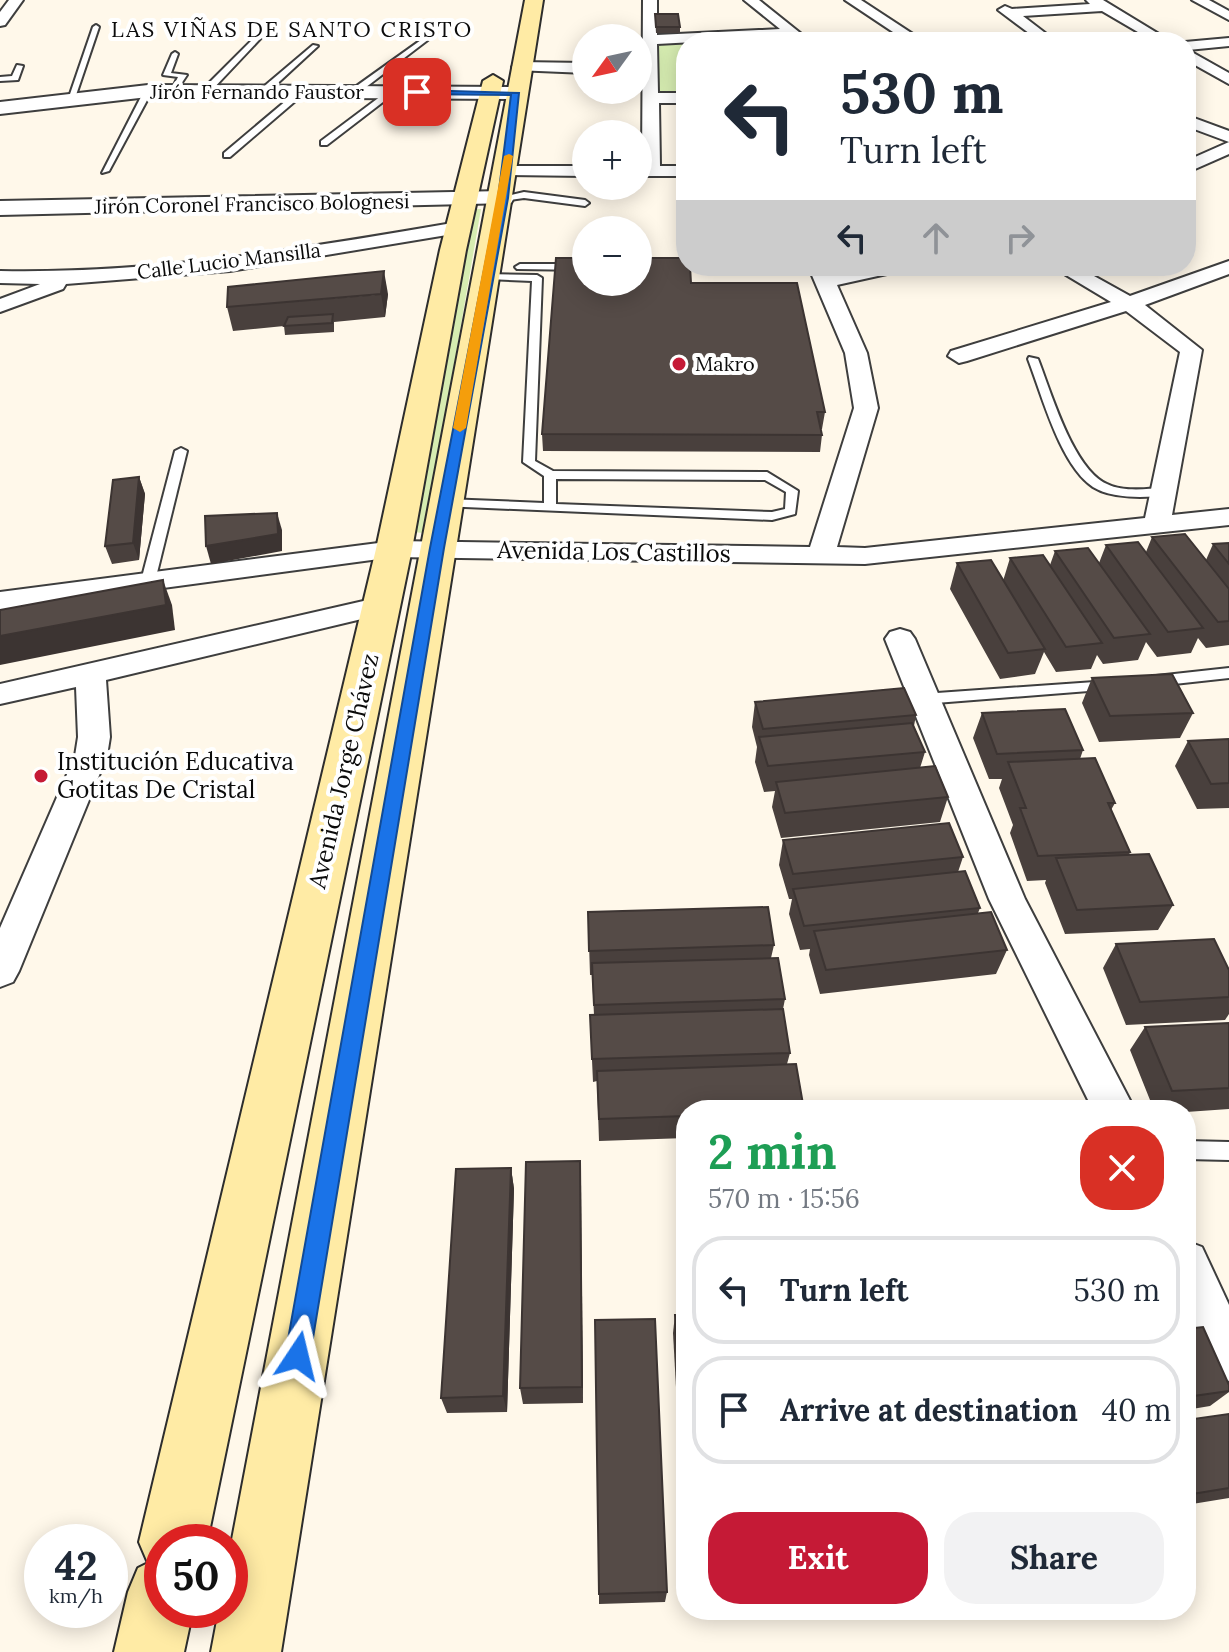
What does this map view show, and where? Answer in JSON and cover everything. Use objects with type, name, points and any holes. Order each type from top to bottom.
[{"type":"main road","name":"Avenida Jorge Chávez","points":[[509,84],[511,0]]},
{"type":"main road","name":"Avenida Jorge Chávez","points":[[246,1652],[416,549],[483,199],[509,84],[534,0]]},
{"type":"main road","name":"Avenida Jorge Chávez","points":[[177,1524],[381,606],[446,503],[489,272],[483,199]]},
{"type":"main road","points":[[149,1652],[154,1628]]},
{"type":"street","points":[[0,22],[16,0]]},
{"type":"street","points":[[650,0],[650,24]]},
{"type":"street","points":[[751,0],[791,32]]},
{"type":"street","points":[[852,0],[902,32]]},
{"type":"street","points":[[991,0],[1036,32]]},
{"type":"street","points":[[1010,13],[1129,0]]},
{"type":"street","points":[[1199,0],[1229,16]]},
{"type":"street","points":[[1098,3],[1148,32]]},
{"type":"street","points":[[652,40],[676,40]]},
{"type":"street","points":[[1196,45],[1229,42]]},
{"type":"street","points":[[1196,60],[1229,79]]},
{"type":"street","points":[[509,84],[572,71]]},
{"type":"street","name":"Jirón Fernando Faustor","points":[[0,108],[148,91],[392,92],[509,84]]},
{"type":"street","points":[[652,98],[676,98]]},
{"type":"street","points":[[1196,124],[1229,137]]},
{"type":"street","points":[[1196,163],[1229,147]]},
{"type":"street","points":[[652,171],[676,171]]},
{"type":"street","name":"Calle Lucio Mansilla","points":[[0,277],[67,280],[238,262],[572,175]]},
{"type":"street","name":"Jirón Coronel Francisco Bolognesi","points":[[0,208],[483,199]]},
{"type":"street","points":[[959,356],[1130,303],[1229,267]]},
{"type":"street","points":[[820,557],[866,408],[866,385],[859,362],[823,276]]},
{"type":"street","points":[[1080,276],[1130,303],[1166,327],[1191,350],[1157,525]]},
{"type":"street","points":[[0,306],[67,280]]},
{"type":"street","name":"Avenida Los Castillos","points":[[0,601],[416,549],[865,556],[1229,517]]},
{"type":"street","points":[[0,694],[381,606]]},
{"type":"street","points":[[900,639],[1007,899],[1109,1100]]},
{"type":"street","points":[[0,971],[15,898],[91,756],[94,737],[90,673]]},
{"type":"street","points":[[1196,1285],[1229,1357]]},
{"type":"lane","points":[[207,90],[272,23]]},
{"type":"lane","points":[[71,98],[96,27]]},
{"type":"lane","points":[[354,92],[430,36]]},
{"type":"lane","points":[[264,91],[315,46]]},
{"type":"lane","points":[[175,54],[167,75],[183,75],[175,91]]},
{"type":"lane","points":[[0,79],[15,78],[19,66]]},
{"type":"lane","points":[[105,171],[148,91]]},
{"type":"lane","points":[[239,135],[296,91]]},
{"type":"lane","points":[[227,155],[296,91]]},
{"type":"lane","points":[[324,143],[392,92]]},
{"type":"lane","points":[[483,199],[524,195],[585,203]]},
{"type":"lane","points":[[489,272],[572,268]]},
{"type":"lane","points":[[446,503],[772,516],[791,511],[792,491],[767,476],[550,475],[529,462],[537,278],[489,272]]},
{"type":"lane","points":[[1033,359],[1076,460],[1088,477],[1118,491],[1163,492]]},
{"type":"lane","points":[[148,581],[181,451]]},
{"type":"lane","points":[[550,475],[550,507]]},
{"type":"lane","points":[[923,699],[1088,689],[1229,673]]},
{"type":"lane","points":[[1196,1150],[1229,1151]]},
{"type":"green space","points":[[652,43],[676,43],[676,95],[656,94]]},
{"type":"green space","points":[[475,209],[481,209],[425,533],[410,532]]},
{"type":"building","points":[[655,14],[678,14],[680,27],[656,27]]},
{"type":"building","name":"Makro","points":[[556,258],[572,258],[572,296],[652,296],[652,258],[676,258],[676,276],[691,276],[691,283],[797,283],[825,412],[817,412],[822,435],[542,434]]},
{"type":"building","points":[[384,271],[381,294],[227,307],[228,287]]},
{"type":"building","points":[[333,314],[332,323],[284,326],[288,317]]},
{"type":"building","points":[[139,477],[133,543],[105,546],[113,480]]},
{"type":"building","points":[[277,513],[278,534],[206,546],[205,516]]},
{"type":"building","points":[[1185,534],[1229,589],[1229,621],[1218,622],[1152,537]]},
{"type":"building","points":[[1138,542],[1203,628],[1168,632],[1106,545]]},
{"type":"building","points":[[1229,543],[1229,564],[1213,544]]},
{"type":"building","points":[[1088,548],[1150,634],[1114,638],[1055,551]]},
{"type":"building","points":[[1043,555],[1102,643],[1066,647],[1010,558]]},
{"type":"building","points":[[991,560],[1045,649],[1008,653],[957,563]]},
{"type":"building","points":[[163,580],[166,605],[0,636],[0,610]]},
{"type":"building","points":[[1172,674],[1193,713],[1110,716],[1092,678]]},
{"type":"building","points":[[904,688],[916,715],[763,729],[755,702]]},
{"type":"building","points":[[1065,709],[1083,750],[997,754],[982,713]]},
{"type":"building","points":[[912,723],[925,752],[768,766],[759,737]]},
{"type":"building","points":[[1229,739],[1229,783],[1211,784],[1188,741]]},
{"type":"building","points":[[1095,758],[1115,803],[1108,803],[1130,852],[1038,856],[1020,808],[1026,808],[1008,762]]},
{"type":"building","points":[[935,766],[948,797],[785,813],[776,782]]},
{"type":"building","points":[[949,823],[963,857],[793,874],[783,840]]},
{"type":"building","points":[[1149,854],[1173,905],[1077,910],[1056,858]]},
{"type":"building","points":[[965,871],[980,908],[804,926],[793,889]]},
{"type":"building","points":[[768,907],[774,945],[589,951],[588,912]]},
{"type":"building","points":[[991,912],[1007,950],[826,970],[814,931]]},
{"type":"building","points":[[1214,939],[1229,970],[1229,997],[1140,1002],[1116,944]]},
{"type":"building","points":[[778,958],[785,999],[594,1005],[592,963]]},
{"type":"building","points":[[783,1009],[790,1053],[592,1059],[590,1015]]},
{"type":"building","points":[[1229,1023],[1229,1088],[1172,1091],[1145,1027]]},
{"type":"building","points":[[796,1064],[802,1100],[676,1100],[676,1116],[599,1119],[597,1071]]},
{"type":"building","points":[[580,1161],[582,1387],[520,1388],[526,1162]]},
{"type":"building","points":[[511,1168],[503,1396],[441,1398],[456,1169]]},
{"type":"building","points":[[655,1319],[667,1592],[599,1594],[595,1320]]},
{"type":"building","points":[[1203,1327],[1229,1391],[1196,1396],[1196,1328]]},
{"type":"building","points":[[1229,1414],[1229,1488],[1196,1493],[1196,1419]]},
{"type":"slow traffic","points":[[460,428],[509,156]]},
{"type":"place","name":"Makro","points":[[679,364]]},
{"type":"place","name":"Institución Educativa Gotitas De Cristal","points":[[41,776]]},
{"type":"district","name":"LAS VIÑAS DE SANTO CRISTO","points":[[292,29]]},
{"type":"route","points":[[298,1356],[437,548],[503,198],[515,93],[417,92]]}]
